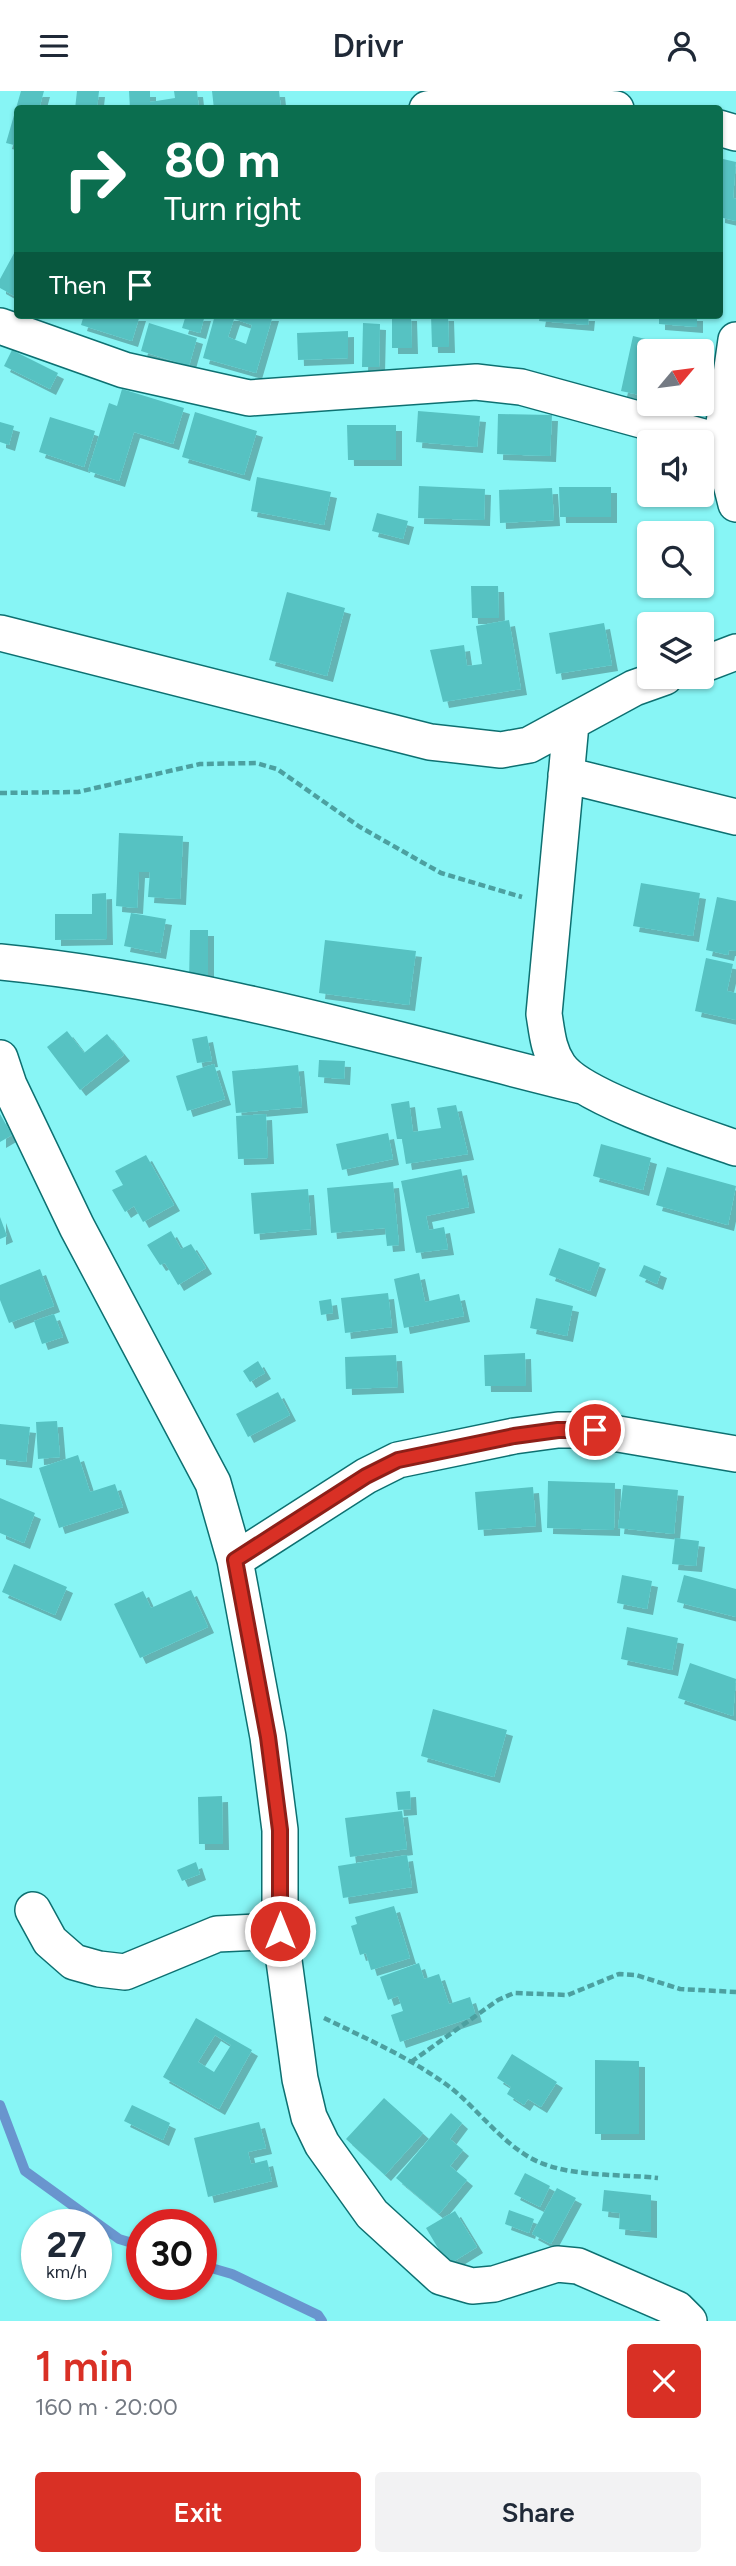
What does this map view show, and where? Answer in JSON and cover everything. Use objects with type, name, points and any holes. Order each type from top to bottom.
[{"type":"street","points":[[448,105],[475,100],[525,100],[576,105]]},
{"type":"street","points":[[0,326],[124,370],[249,398],[476,382],[521,387],[729,445]]},
{"type":"street","points":[[736,340],[729,445],[736,504]]},
{"type":"street","points":[[0,632],[430,742],[501,750],[529,744],[637,687]]},
{"type":"street","points":[[571,724],[544,1014],[549,1043],[561,1069],[582,1086]]},
{"type":"street","points":[[566,775],[736,817]]},
{"type":"street","points":[[0,962],[87,971],[312,1020],[582,1086],[661,1122],[736,1148]]},
{"type":"street","points":[[0,1058],[9,1085],[78,1227],[213,1483],[235,1560],[268,1737],[280,1830],[280,1931],[289,2000],[300,2079],[309,2117],[323,2144],[372,2214],[441,2277],[472,2286],[494,2284],[557,2264],[578,2266],[677,2309],[689,2321]]},
{"type":"street","points":[[235,1560],[366,1476],[398,1460],[502,1438],[558,1430],[595,1430],[736,1454]]},
{"type":"street","points":[[33,1910],[50,1941],[74,1962],[125,1972],[217,1934],[280,1931]]},
{"type":"path","points":[[0,793],[78,792],[200,764],[256,763],[277,769],[360,827],[441,873],[554,906]]},
{"type":"path","points":[[411,2062],[498,2000],[514,1993],[568,1995],[618,1974],[636,1975],[680,1989],[736,1992]]},
{"type":"path","points":[[289,2000],[411,2062],[451,2089],[512,2145],[540,2163],[563,2169],[658,2178]]},
{"type":"building","points":[[21,91],[44,91],[40,105],[17,105]]},
{"type":"building","points":[[77,91],[99,91],[97,105],[75,105]]},
{"type":"building","points":[[129,91],[150,91],[150,102],[175,98],[174,91],[197,91],[199,105],[130,105]]},
{"type":"building","points":[[212,91],[279,91],[281,105],[214,105]]},
{"type":"building","points":[[14,115],[14,145],[6,143]]},
{"type":"building","points":[[723,159],[736,162],[733,198],[736,199],[736,221],[723,218]]},
{"type":"building","points":[[14,253],[14,296],[0,288],[0,279]]},
{"type":"building","points":[[83,319],[139,319],[132,341],[81,325]]},
{"type":"building","points":[[185,319],[204,319],[200,333],[182,328]]},
{"type":"building","points":[[214,319],[234,319],[272,319],[256,373],[203,358]],"holes":[[[234,319],[252,325],[246,344],[228,337]]]},
{"type":"building","points":[[392,319],[411,319],[412,348],[392,348]]},
{"type":"building","points":[[431,319],[448,319],[449,347],[432,347]]},
{"type":"building","points":[[539,319],[589,319],[588,325]]},
{"type":"building","points":[[659,319],[697,319],[697,327],[659,324]]},
{"type":"building","points":[[149,323],[197,338],[189,366],[141,351]]},
{"type":"building","points":[[363,323],[380,324],[379,367],[362,367]]},
{"type":"building","points":[[348,331],[348,358],[298,360],[297,333]]},
{"type":"building","points":[[633,336],[645,339],[637,339],[637,394],[621,391]]},
{"type":"building","points":[[12,350],[58,373],[50,389],[4,366]]},
{"type":"building","points":[[122,389],[184,408],[173,444],[134,432],[119,481],[88,471],[109,403],[117,406]]},
{"type":"building","points":[[418,411],[480,416],[477,447],[416,442]]},
{"type":"building","points":[[195,412],[257,431],[244,475],[182,457]]},
{"type":"building","points":[[498,414],[552,415],[550,456],[497,454]]},
{"type":"building","points":[[50,417],[95,431],[84,467],[39,452]]},
{"type":"building","points":[[0,422],[14,426],[9,445],[0,442]]},
{"type":"building","points":[[347,425],[396,425],[396,460],[348,460]]},
{"type":"building","points":[[257,477],[331,492],[324,525],[251,511]]},
{"type":"building","points":[[419,486],[485,489],[484,520],[418,518]]},
{"type":"building","points":[[559,487],[611,487],[611,517],[560,517]]},
{"type":"building","points":[[552,488],[554,520],[500,523],[499,490]]},
{"type":"building","points":[[377,513],[408,521],[403,539],[372,531]]},
{"type":"building","points":[[471,586],[498,586],[499,618],[472,618]]},
{"type":"building","points":[[287,592],[345,608],[327,676],[269,660]]},
{"type":"building","points":[[509,620],[521,689],[443,702],[430,650],[464,645],[467,666],[482,664],[476,626]]},
{"type":"building","points":[[604,623],[612,665],[556,674],[549,633]]},
{"type":"building","points":[[119,833],[183,836],[180,899],[148,897],[150,872],[139,872],[137,908],[116,906]]},
{"type":"building","points":[[641,883],[700,893],[693,936],[633,926]]},
{"type":"building","points":[[106,893],[107,939],[55,940],[55,914],[92,914],[92,894]]},
{"type":"building","points":[[717,897],[736,901],[736,951],[729,950],[728,955],[706,950]]},
{"type":"building","points":[[131,913],[166,919],[160,953],[124,946]]},
{"type":"building","points":[[190,930],[208,930],[208,984],[189,983]]},
{"type":"building","points":[[325,940],[416,951],[409,1005],[319,993]]},
{"type":"building","points":[[706,958],[733,964],[727,991],[736,993],[736,1020],[695,1011]]},
{"type":"building","points":[[67,1031],[84,1053],[107,1034],[124,1055],[80,1090],[47,1047]]},
{"type":"building","points":[[207,1036],[212,1061],[197,1063],[192,1039]]},
{"type":"building","points":[[319,1060],[345,1061],[344,1079],[318,1077]]},
{"type":"building","points":[[214,1064],[225,1099],[187,1111],[176,1076]]},
{"type":"building","points":[[298,1065],[302,1107],[236,1113],[232,1071]]},
{"type":"building","points":[[409,1101],[413,1132],[441,1128],[437,1108],[456,1105],[468,1154],[406,1164],[402,1139],[397,1139],[391,1104]]},
{"type":"building","points":[[0,1114],[12,1135],[0,1142]]},
{"type":"building","points":[[266,1114],[268,1158],[238,1159],[236,1116]]},
{"type":"building","points":[[388,1133],[393,1159],[342,1170],[336,1144]]},
{"type":"building","points":[[601,1144],[651,1158],[643,1190],[593,1176]]},
{"type":"building","points":[[146,1155],[174,1205],[143,1222],[134,1206],[125,1212],[112,1190],[123,1185],[115,1171]]},
{"type":"building","points":[[667,1167],[736,1186],[728,1225],[656,1205]]},
{"type":"building","points":[[461,1169],[469,1207],[426,1216],[429,1230],[444,1227],[448,1249],[416,1253],[401,1181]]},
{"type":"building","points":[[393,1182],[399,1245],[387,1246],[385,1228],[331,1233],[327,1188]]},
{"type":"building","points":[[308,1189],[311,1229],[254,1234],[251,1193]]},
{"type":"building","points":[[0,1217],[7,1236],[0,1239]]},
{"type":"building","points":[[171,1231],[181,1249],[191,1244],[206,1268],[178,1285],[165,1263],[160,1265],[147,1245]]},
{"type":"building","points":[[559,1248],[600,1263],[590,1291],[549,1275]]},
{"type":"building","points":[[644,1265],[661,1272],[657,1284],[639,1276]]},
{"type":"building","points":[[40,1269],[54,1306],[9,1323],[0,1300],[0,1285]]},
{"type":"building","points":[[419,1273],[425,1302],[459,1294],[464,1316],[404,1328],[394,1279]]},
{"type":"building","points":[[388,1293],[392,1327],[345,1333],[341,1298]]},
{"type":"building","points":[[536,1298],[573,1306],[567,1336],[530,1328]]},
{"type":"building","points":[[331,1299],[333,1313],[321,1315],[319,1301]]},
{"type":"building","points":[[54,1314],[63,1337],[42,1344],[34,1321]]},
{"type":"building","points":[[525,1353],[526,1386],[485,1386],[484,1355]]},
{"type":"building","points":[[396,1355],[398,1387],[346,1389],[345,1357]]},
{"type":"building","points":[[258,1361],[265,1373],[250,1382],[243,1371]]},
{"type":"building","points":[[278,1392],[290,1415],[248,1437],[236,1414]]},
{"type":"building","points":[[57,1421],[60,1457],[38,1459],[36,1422]]},
{"type":"building","points":[[0,1424],[30,1427],[26,1462],[0,1459]]},
{"type":"building","points":[[78,1455],[90,1492],[115,1484],[123,1507],[59,1528],[39,1468]]},
{"type":"building","points":[[548,1481],[615,1483],[614,1530],[547,1528]]},
{"type":"building","points":[[623,1485],[678,1490],[674,1534],[618,1528]]},
{"type":"building","points":[[533,1487],[536,1526],[478,1530],[475,1492]]},
{"type":"building","points":[[0,1498],[35,1513],[24,1543],[0,1533]]},
{"type":"building","points":[[675,1538],[699,1541],[696,1566],[672,1564]]},
{"type":"building","points":[[14,1564],[67,1587],[55,1615],[2,1592]]},
{"type":"building","points":[[622,1575],[652,1581],[647,1609],[617,1603]]},
{"type":"building","points":[[684,1575],[736,1589],[736,1617],[677,1602]]},
{"type":"building","points":[[191,1590],[208,1627],[140,1658],[114,1604],[143,1591],[151,1608]]},
{"type":"building","points":[[627,1627],[678,1638],[672,1670],[621,1659]]},
{"type":"building","points":[[690,1663],[736,1679],[733,1716],[678,1698]]},
{"type":"building","points":[[433,1709],[507,1730],[494,1777],[421,1756]]},
{"type":"building","points":[[410,1791],[411,1809],[398,1810],[396,1792]]},
{"type":"building","points":[[222,1796],[223,1844],[199,1844],[198,1797]]},
{"type":"building","points":[[402,1811],[407,1849],[350,1857],[345,1818]]},
{"type":"building","points":[[407,1855],[412,1887],[343,1898],[338,1866]]},
{"type":"building","points":[[196,1862],[200,1874],[182,1881],[177,1870]]},
{"type":"building","points":[[394,1906],[410,1958],[371,1970],[366,1953],[360,1955],[351,1926],[357,1924],[355,1917]]},
{"type":"building","points":[[419,1963],[424,1979],[439,1974],[449,2004],[470,1997],[476,2016],[400,2042],[391,2015],[403,2011],[398,1996],[388,2000],[380,1977]]},
{"type":"building","points":[[196,2018],[252,2050],[219,2109],[163,2077]],"holes":[[[215,2035],[231,2045],[214,2072],[198,2062]]]},
{"type":"building","points":[[512,2054],[557,2082],[541,2107],[528,2099],[524,2105],[507,2094],[511,2087],[497,2078]]},
{"type":"building","points":[[595,2060],[639,2061],[639,2134],[595,2134]]},
{"type":"building","points":[[384,2098],[423,2133],[385,2175],[346,2139]]},
{"type":"building","points":[[132,2105],[170,2123],[163,2140],[124,2121]]},
{"type":"building","points":[[451,2113],[462,2123],[450,2139],[463,2150],[450,2166],[467,2180],[439,2214],[396,2178]]},
{"type":"building","points":[[259,2122],[266,2148],[248,2152],[251,2164],[267,2160],[272,2181],[208,2197],[194,2138]]},
{"type":"building","points":[[525,2173],[550,2186],[540,2207],[514,2194]]},
{"type":"building","points":[[557,2188],[576,2198],[551,2244],[532,2234]]},
{"type":"building","points":[[604,2190],[651,2195],[651,2232],[619,2229],[620,2213],[602,2211]]},
{"type":"building","points":[[509,2210],[534,2219],[529,2233],[505,2224]]},
{"type":"building","points":[[455,2211],[477,2247],[448,2265],[426,2228]]},
{"type":"waterway","points":[[0,2105],[25,2171],[119,2239],[126,2241]]},
{"type":"waterway","points":[[217,2270],[232,2274],[318,2315],[322,2321]]},
{"type":"route","points":[[280,1931],[280,1830],[268,1737],[235,1560],[366,1476],[398,1460],[514,1436],[558,1430],[595,1430]]}]
